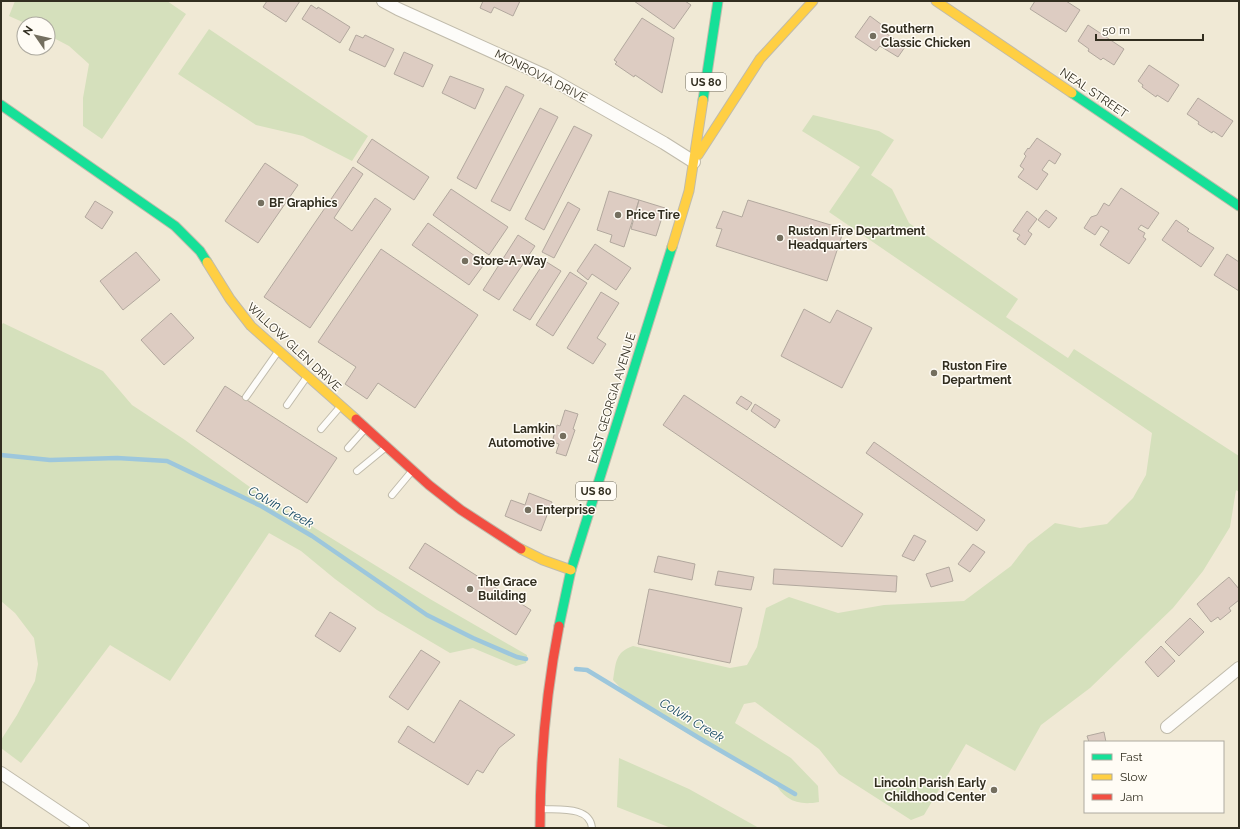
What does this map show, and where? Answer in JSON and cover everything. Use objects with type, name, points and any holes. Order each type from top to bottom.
[{"type":"street","name":"MONROVIA DRIVE","points":[[383,1],[546,76],[664,143],[694,162]]},
{"type":"street","name":"EAST GEORGIA AVENUE","points":[[540,828],[542,740],[549,683],[559,624],[571,570],[689,191],[718,1]]},
{"type":"street","points":[[694,162],[760,58],[813,1]]},
{"type":"street","name":"NEAL STREET","points":[[936,1],[1239,206]]},
{"type":"street","name":"WILLOW GLEN DRIVE","points":[[1,106],[175,226],[200,251],[240,313],[251,326],[412,471],[461,510],[521,549],[543,560],[571,570]]},
{"type":"street","points":[[1167,727],[1239,668]]},
{"type":"street","points":[[1,773],[83,828]]},
{"type":"lane","points":[[246,397],[279,351]]},
{"type":"lane","points":[[287,405],[307,377]]},
{"type":"lane","points":[[321,429],[340,407]]},
{"type":"lane","points":[[348,448],[365,429]]},
{"type":"lane","points":[[357,471],[386,448]]},
{"type":"lane","points":[[392,495],[412,471]]},
{"type":"lane","points":[[540,809],[581,812],[589,819],[592,828]]},
{"type":"green space","points":[[15,1],[167,1],[186,14],[102,139],[83,126],[83,98],[89,64],[69,46],[56,39],[56,16],[16,16],[16,19],[9,16]]},
{"type":"green space","points":[[209,29],[368,136],[352,161],[303,136],[256,125],[178,74]]},
{"type":"green space","points":[[813,115],[879,131],[894,140],[871,175],[892,189],[909,223],[1018,299],[1006,317],[1068,358],[1074,349],[1239,456],[1239,492],[1236,490],[1230,527],[1203,571],[1173,608],[1090,688],[1041,725],[1015,771],[966,744],[924,815],[911,820],[839,774],[819,749],[755,702],[744,704],[735,723],[791,758],[818,786],[819,802],[804,803],[792,800],[782,793],[774,781],[704,743],[633,701],[613,680],[617,659],[623,651],[633,646],[730,668],[747,665],[757,647],[766,608],[789,597],[838,613],[884,605],[964,601],[1011,566],[1028,544],[1055,523],[1080,528],[1107,524],[1133,498],[1146,475],[1152,433],[829,212],[860,167],[802,131]]},
{"type":"green space","points":[[3,323],[103,371],[132,405],[185,440],[258,493],[430,599],[527,655],[526,663],[516,666],[473,648],[450,653],[377,610],[335,579],[301,551],[269,533],[170,681],[110,645],[21,763],[1,748],[1,740],[17,715],[35,681],[38,664],[34,638],[15,613],[1,601],[1,326]]},
{"type":"green space","points":[[619,758],[689,789],[759,828],[671,828],[617,807]]},
{"type":"building","points":[[267,1],[300,1],[286,22],[263,7]]},
{"type":"building","points":[[483,1],[520,1],[513,16],[494,7],[491,13],[480,8]]},
{"type":"building","points":[[634,1],[685,1],[691,5],[674,29]]},
{"type":"building","points":[[1035,1],[1066,1],[1080,10],[1066,32],[1030,9]]},
{"type":"building","points":[[311,5],[317,9],[318,7],[350,27],[340,43],[302,19]]},
{"type":"building","name":"Southern Classic Chicken","points":[[870,16],[890,31],[887,34],[905,47],[898,57],[880,46],[876,51],[855,37]]},
{"type":"building","points":[[642,18],[674,38],[662,93],[615,64],[617,62],[614,60]]},
{"type":"building","points":[[1088,25],[1124,49],[1114,65],[1103,58],[1101,60],[1088,51],[1089,49],[1078,41]]},
{"type":"building","points":[[356,35],[363,38],[365,35],[394,49],[385,67],[349,50]]},
{"type":"building","points":[[404,52],[433,65],[423,87],[394,74]]},
{"type":"building","points":[[1149,65],[1179,85],[1168,102],[1157,95],[1156,97],[1142,87],[1143,85],[1138,81]]},
{"type":"building","points":[[450,76],[484,89],[475,109],[442,93]]},
{"type":"building","points":[[506,86],[524,95],[476,189],[457,178]]},
{"type":"building","points":[[1198,98],[1233,121],[1222,137],[1213,131],[1212,133],[1198,124],[1199,122],[1187,114]]},
{"type":"building","points":[[540,108],[558,117],[510,211],[491,201]]},
{"type":"building","points":[[574,126],[592,135],[544,230],[525,219]]},
{"type":"building","points":[[1037,138],[1061,154],[1055,164],[1049,160],[1042,170],[1048,174],[1037,190],[1018,177],[1024,169],[1020,166],[1026,156],[1024,154]]},
{"type":"building","points":[[372,139],[429,177],[414,200],[357,162]]},
{"type":"building","name":"BF Graphics","points":[[265,163],[298,185],[258,243],[225,221]]},
{"type":"building","points":[[353,167],[363,174],[334,218],[352,231],[375,198],[391,209],[310,328],[264,297]]},
{"type":"building","points":[[1121,188],[1159,213],[1148,229],[1141,225],[1138,229],[1145,233],[1143,237],[1146,239],[1129,264],[1100,245],[1109,231],[1101,226],[1095,235],[1084,228],[1091,217],[1097,215],[1104,203],[1109,206]]},
{"type":"building","points":[[451,189],[508,227],[489,255],[433,215]]},
{"type":"building","name":"Price Tire","points":[[609,191],[639,200],[624,247],[610,242],[612,235],[597,230]]},
{"type":"building","points":[[639,200],[665,208],[656,236],[631,229]]},
{"type":"building","name":"Ruston Fire Department Headquarters","points":[[748,200],[844,229],[827,281],[716,246],[722,229],[716,228],[723,211],[742,217]]},
{"type":"building","points":[[95,201],[113,212],[102,229],[85,217]]},
{"type":"building","points":[[568,202],[580,209],[554,258],[542,252]]},
{"type":"building","points":[[1046,210],[1057,218],[1049,228],[1038,220]]},
{"type":"building","points":[[1027,211],[1037,219],[1028,231],[1032,234],[1025,245],[1017,239],[1020,235],[1013,231]]},
{"type":"building","points":[[1176,220],[1189,229],[1187,231],[1214,248],[1201,267],[1162,240]]},
{"type":"building","points":[[428,223],[485,263],[469,285],[412,245]]},
{"type":"building","points":[[518,235],[535,246],[499,300],[483,290]]},
{"type":"building","points":[[595,244],[631,268],[616,290],[592,274],[588,280],[577,271]]},
{"type":"building","points":[[381,249],[478,315],[415,408],[378,383],[367,399],[345,384],[356,367],[318,342]]},
{"type":"building","points":[[136,252],[160,280],[123,310],[100,281]]},
{"type":"building","points":[[1227,254],[1239,262],[1239,291],[1214,275]]},
{"type":"building","points":[[545,261],[561,271],[530,320],[513,310]]},
{"type":"building","points":[[570,272],[587,283],[553,336],[536,325]]},
{"type":"building","points":[[601,292],[619,303],[597,338],[606,344],[593,364],[567,348]]},
{"type":"building","points":[[804,309],[830,323],[837,310],[872,328],[842,388],[781,356]]},
{"type":"building","points":[[171,313],[194,338],[164,365],[141,340]]},
{"type":"building","points":[[225,386],[337,458],[307,503],[196,431]]},
{"type":"building","points":[[684,395],[863,514],[842,547],[663,425]]},
{"type":"building","points":[[741,396],[752,403],[747,410],[736,403]]},
{"type":"building","points":[[755,404],[780,420],[775,428],[751,411]]},
{"type":"building","name":"Lamkin Automotive","points":[[565,410],[578,414],[573,429],[575,430],[566,456],[556,453],[559,444],[552,442],[557,425],[560,426]]},
{"type":"building","points":[[874,442],[985,520],[977,531],[866,453]]},
{"type":"building","name":"Enterprise","points":[[529,493],[552,502],[541,531],[505,516],[511,500],[525,505]]},
{"type":"building","points":[[914,535],[926,541],[914,561],[902,556]]},
{"type":"building","name":"The Grace Building","points":[[425,543],[531,610],[516,635],[409,568]]},
{"type":"building","points":[[973,544],[985,552],[970,572],[958,564]]},
{"type":"building","points":[[658,556],[695,564],[692,580],[654,572]]},
{"type":"building","points":[[949,567],[953,581],[931,587],[926,574]]},
{"type":"building","points":[[774,569],[897,576],[896,592],[773,584]]},
{"type":"building","points":[[718,571],[754,577],[751,590],[715,585]]},
{"type":"building","points":[[1229,577],[1239,589],[1239,600],[1229,608],[1231,611],[1220,620],[1218,617],[1211,622],[1197,604]]},
{"type":"building","points":[[649,589],[742,608],[730,663],[638,644]]},
{"type":"building","points":[[330,612],[356,628],[340,652],[315,636]]},
{"type":"building","points":[[1190,618],[1204,632],[1179,656],[1165,642]]},
{"type":"building","points":[[1161,646],[1175,661],[1158,677],[1145,662]]},
{"type":"building","points":[[421,650],[440,662],[408,710],[389,697]]},
{"type":"building","points":[[460,700],[515,735],[499,748],[483,773],[477,770],[468,785],[398,742],[408,726],[434,743]]},
{"type":"building","points":[[1104,732],[1106,741],[1089,741],[1087,736]]},
{"type":"waterway","name":"Colvin Creek","points":[[1,455],[50,460],[117,458],[167,461],[261,506],[312,536],[427,615],[473,638],[517,657],[526,659]]},
{"type":"waterway","name":"Colvin Creek","points":[[576,669],[587,670],[795,794]]},
{"type":"traffic: fast","points":[[703,100],[718,1]]},
{"type":"traffic: fast","points":[[1072,93],[1239,206]]},
{"type":"traffic: fast","points":[[1,105],[175,226],[200,251],[207,262]]},
{"type":"traffic: fast","points":[[559,626],[571,570],[672,247]]},
{"type":"traffic: slow","points":[[698,155],[760,59],[813,1]]},
{"type":"traffic: slow","points":[[936,1],[1072,93]]},
{"type":"traffic: slow","points":[[672,247],[689,191],[703,100]]},
{"type":"traffic: slow","points":[[207,262],[230,299],[251,326],[356,419]]},
{"type":"traffic: slow","points":[[521,549],[543,560],[571,570]]},
{"type":"traffic: jam","points":[[356,419],[429,485],[461,510],[521,549]]},
{"type":"traffic: jam","points":[[540,828],[541,777],[547,701],[559,626]]},
{"type":"place","name":"Southern Classic Chicken","points":[[873,36]]},
{"type":"place","name":"BF Graphics","points":[[261,203]]},
{"type":"place","name":"Price Tire","points":[[618,215]]},
{"type":"place","name":"Ruston Fire Department Headquarters","points":[[780,238]]},
{"type":"place","name":"Store-A-Way","points":[[465,261]]},
{"type":"place","name":"Ruston Fire Department","points":[[934,373]]},
{"type":"place","name":"Lamkin Automotive","points":[[563,436]]},
{"type":"place","name":"Enterprise","points":[[528,510]]},
{"type":"place","name":"The Grace Building","points":[[470,589]]},
{"type":"place","name":"Lincoln Parish Early Childhood Center","points":[[994,790]]}]
